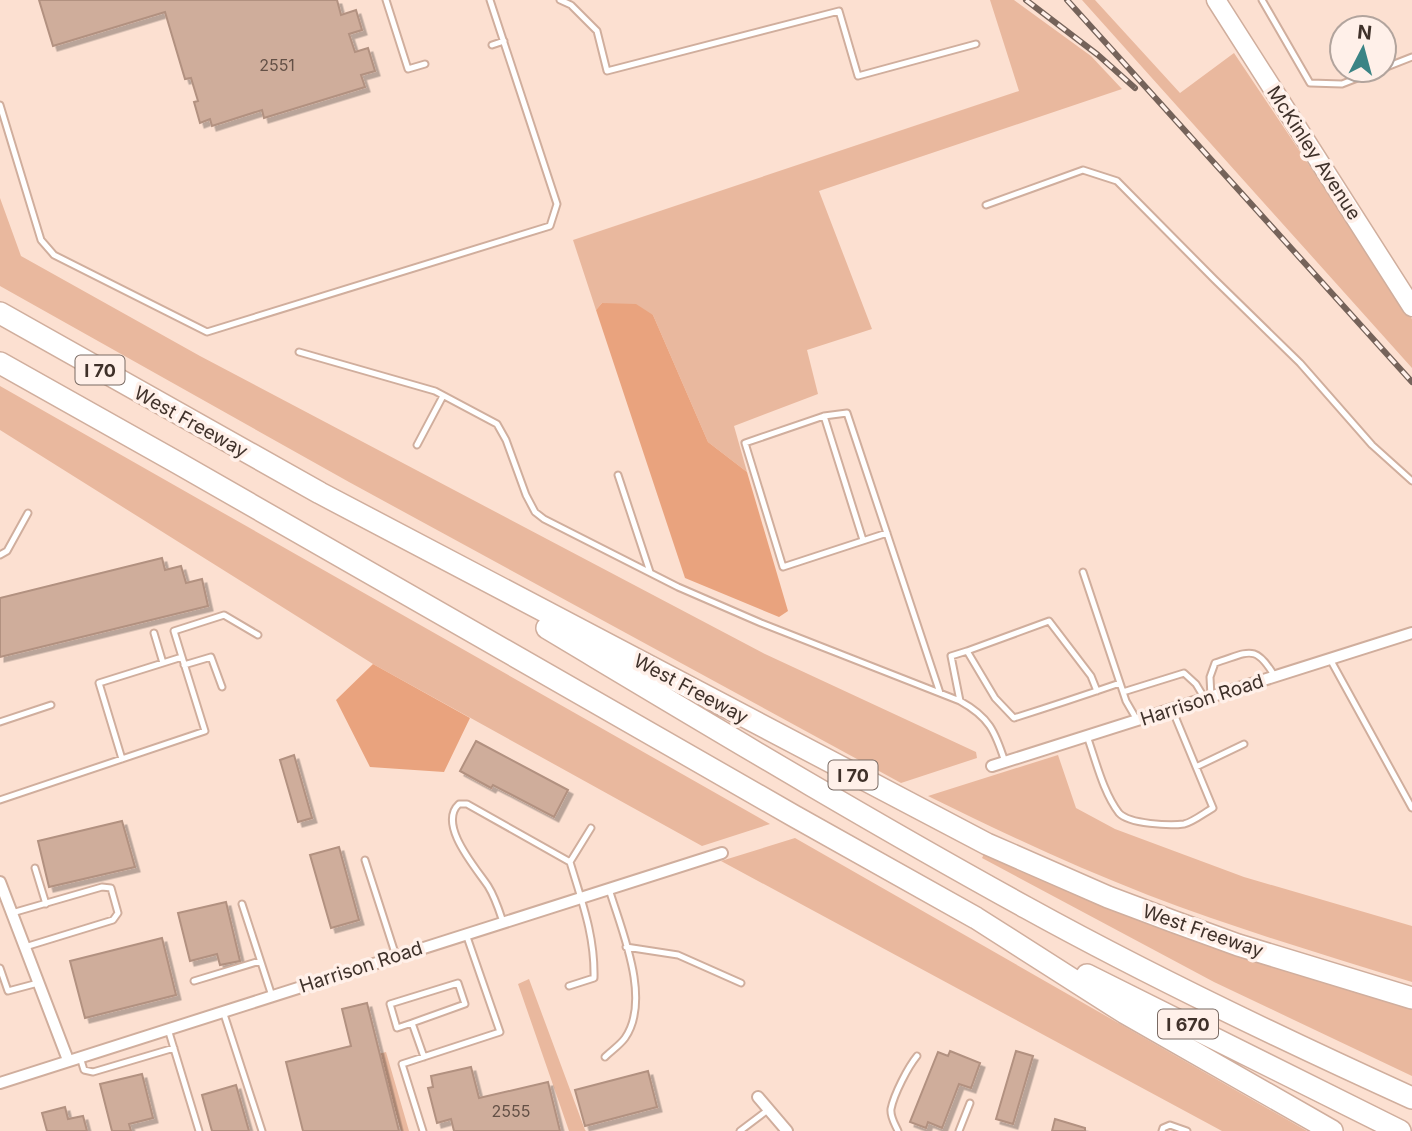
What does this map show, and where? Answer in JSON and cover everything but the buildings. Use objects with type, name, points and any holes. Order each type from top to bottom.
[{"type":"highway","name":"West Freeway","points":[[0,313],[320,493],[987,844],[1172,922],[1412,998]]},
{"type":"highway","name":"I 70","points":[[0,363],[976,918],[1125,1013],[1332,1131]]},
{"type":"highway","name":"I 670","points":[[320,493],[806,782],[1029,909],[1149,972],[1412,1098]]},
{"type":"highway","name":"I 670","points":[[976,918],[1400,1131]]},
{"type":"main road","name":"McKinley Avenue","points":[[1216,0],[1412,307]]},
{"type":"street","name":"Harrison Road","points":[[992,766],[1412,633]]},
{"type":"street","name":"Harrison Road","points":[[0,1083],[722,852]]},
{"type":"street","points":[[0,882],[68,1060]]},
{"type":"street","points":[[758,1097],[787,1131]]},
{"type":"lane","points":[[386,0],[408,69],[425,64]]},
{"type":"lane","points":[[0,105],[41,240],[54,255],[207,332],[550,226],[558,204],[490,0]]},
{"type":"lane","points":[[560,0],[571,5],[597,31],[607,71],[839,12],[858,76],[976,44]]},
{"type":"lane","points":[[1262,0],[1310,83],[1328,84]]},
{"type":"lane","points":[[492,45],[504,41]]},
{"type":"lane","points":[[986,205],[1083,170],[1118,181],[1214,280],[1300,363],[1372,445],[1412,481]]},
{"type":"lane","points":[[299,352],[435,391],[498,424],[534,512],[544,519],[650,573],[761,623],[960,701],[976,710],[988,722],[996,735],[1005,762]]},
{"type":"lane","points":[[417,445],[443,396]]},
{"type":"lane","points":[[887,533],[783,567],[745,443],[824,416],[847,413],[887,533],[940,693]]},
{"type":"lane","points":[[824,416],[863,540]]},
{"type":"lane","points":[[618,475],[650,573]]},
{"type":"lane","points":[[0,555],[8,551],[28,513]]},
{"type":"lane","points":[[1083,572],[1123,692],[1137,720]]},
{"type":"lane","points":[[0,800],[205,731],[174,631],[224,615],[258,635]]},
{"type":"lane","points":[[960,701],[951,656],[1049,621],[1091,676],[1097,691]]},
{"type":"lane","points":[[154,633],[163,663]]},
{"type":"lane","points":[[967,651],[995,698],[1014,718],[1120,683]]},
{"type":"lane","points":[[1208,698],[1215,663],[1256,653],[1264,659],[1275,677]]},
{"type":"lane","points":[[122,759],[99,683],[182,657]]},
{"type":"lane","points":[[184,665],[211,657],[222,687]]},
{"type":"lane","points":[[1330,659],[1412,808]]},
{"type":"lane","points":[[1123,692],[1184,673],[1208,698]]},
{"type":"lane","points":[[0,722],[51,705]]},
{"type":"lane","points":[[1087,736],[1105,786],[1119,813],[1135,821],[1159,825],[1185,824],[1213,808],[1172,709]]},
{"type":"lane","points":[[1196,767],[1244,744]]},
{"type":"lane","points":[[503,922],[488,887],[465,853],[457,835],[452,819],[454,809],[459,804],[467,804],[570,862],[594,944],[594,978],[569,986]]},
{"type":"lane","points":[[570,862],[591,828]]},
{"type":"lane","points":[[365,860],[396,956]]},
{"type":"lane","points":[[35,868],[46,904]]},
{"type":"lane","points":[[12,913],[102,887],[111,888],[118,913],[113,920],[25,947]]},
{"type":"lane","points":[[605,1057],[625,1038],[634,1017],[634,974],[609,889]]},
{"type":"lane","points":[[242,904],[272,996]]},
{"type":"lane","points":[[423,1131],[402,1064],[500,1032],[466,934]]},
{"type":"lane","points":[[626,947],[678,955],[741,983]]},
{"type":"lane","points":[[194,981],[260,961]]},
{"type":"lane","points":[[0,968],[8,991],[38,983]]},
{"type":"lane","points":[[458,983],[465,1004],[412,1023],[397,1028],[390,1004],[458,983]]},
{"type":"lane","points":[[223,1011],[262,1131]]},
{"type":"lane","points":[[412,1023],[424,1057]]},
{"type":"lane","points":[[168,1029],[199,1131]]},
{"type":"lane","points":[[80,1057],[87,1072],[174,1048]]},
{"type":"lane","points":[[898,1131],[891,1109],[910,1065],[917,1056]]},
{"type":"lane","points":[[959,1131],[970,1103]]},
{"type":"lane","points":[[740,1131],[768,1109]]},
{"type":"lane","points":[[1162,1131],[1170,1125],[1187,1131]]},
{"type":"shaded area","points":[[990,0],[1014,0],[1091,56],[1122,89],[819,191],[872,329],[807,350],[818,394],[734,426],[747,472],[708,442],[653,315],[602,303],[596,310],[573,240],[1019,91]]},
{"type":"shaded area","points":[[1082,0],[1095,0],[1180,93],[1234,53],[1412,319],[1412,368]]},
{"type":"shaded area","points":[[0,198],[21,256],[200,356],[765,654],[976,752],[977,758],[901,783],[349,482],[0,286]]},
{"type":"shaded area","points":[[602,303],[636,304],[653,315],[708,442],[747,472],[788,611],[779,617],[685,578],[596,310]]},
{"type":"shaded area","points":[[0,386],[770,824],[702,846],[373,664],[0,430]]},
{"type":"shaded area","points":[[373,664],[470,718],[444,772],[370,767],[336,700]]},
{"type":"shaded area","points":[[1058,755],[1076,808],[1115,829],[1244,877],[1412,926],[1412,982],[1246,930],[1148,895],[1037,848],[928,796]]},
{"type":"shaded area","points":[[795,838],[1307,1131],[1222,1131],[721,861]]},
{"type":"shaded area","points":[[985,852],[1232,952],[1331,985],[1412,1008],[1412,1076],[1214,982],[982,858]]},
{"type":"shaded area","points":[[529,979],[586,1131],[569,1131],[518,984]]},
{"type":"shaded area","points":[[386,1052],[409,1131],[401,1131],[378,1054]]},
{"type":"railway","points":[[1026,0],[1098,55],[1135,88]]},
{"type":"railway","points":[[1067,0],[1412,382]]}]
